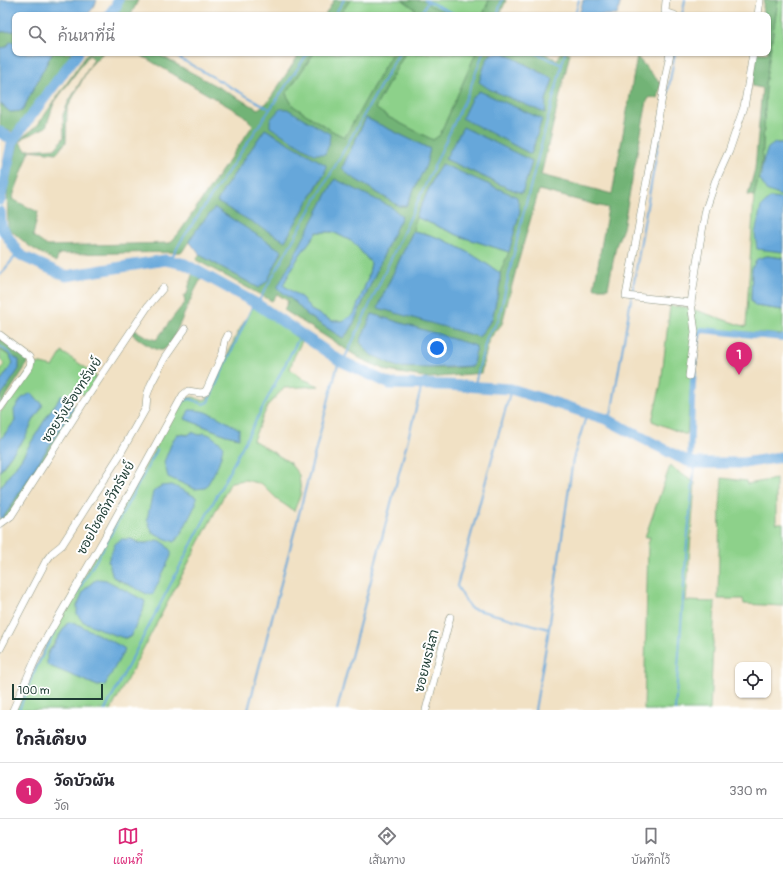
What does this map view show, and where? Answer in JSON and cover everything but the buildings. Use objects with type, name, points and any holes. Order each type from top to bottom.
[{"type":"street","points":[[758,12],[760,0]]},
{"type":"street","points":[[665,12],[666,1]]},
{"type":"street","points":[[669,56],[626,296],[691,303]]},
{"type":"street","points":[[689,376],[695,332],[691,303],[706,209],[715,182],[729,151],[744,107],[753,56]]},
{"type":"street","name":"ซอยรุ่งเรืองทรัพย์","points":[[0,524],[11,516],[89,394],[148,306],[163,288]]},
{"type":"street","points":[[0,650],[46,561],[52,553],[62,545],[119,456],[146,408],[147,395],[151,384],[164,359],[184,329]]},
{"type":"street","points":[[0,335],[29,357],[31,361],[30,366],[0,408]]},
{"type":"street","name":"ซอยโชคดีทวีทรัพย์","points":[[13,710],[40,649],[104,539],[167,422],[183,395],[188,392],[205,392],[224,353],[225,341],[228,335]]},
{"type":"street","name":"ซอยพรนิสา","points":[[426,710],[450,617]]},
{"type":"green space","points":[[123,0],[138,0],[132,12],[117,12]]},
{"type":"green space","points":[[334,0],[350,0],[342,12],[327,12]]},
{"type":"green space","points":[[350,0],[403,0],[415,9],[414,12],[342,12]]},
{"type":"green space","points":[[403,0],[424,0],[431,6],[446,12],[414,12],[415,9]]},
{"type":"green space","points":[[424,0],[489,0],[484,12],[446,12],[431,6]]},
{"type":"green space","points":[[489,0],[506,0],[501,12],[484,12]]},
{"type":"green space","points":[[764,0],[778,0],[771,46],[771,12],[762,12]]},
{"type":"green space","points":[[778,0],[783,0],[783,143],[775,143],[781,196],[783,196],[783,199],[770,198],[757,248],[783,252],[783,258],[767,256],[752,268],[751,300],[755,306],[783,310],[783,335],[701,328],[702,334],[697,337],[692,369],[687,434],[684,434],[652,421],[661,384],[670,306],[686,307],[746,327],[754,196],[762,162],[765,85],[769,56],[771,56],[771,46]]},
{"type":"green space","points":[[12,31],[12,42],[10,42],[7,47],[0,48],[0,32]]},
{"type":"green space","points":[[50,56],[70,56],[14,132],[0,127],[0,103],[10,112],[22,111]]},
{"type":"green space","points":[[86,56],[88,56],[54,103],[46,127],[25,137],[20,142],[26,150],[56,148],[64,137],[63,115],[68,103],[87,71],[67,109],[66,142],[57,153],[30,150],[12,199],[38,212],[33,236],[47,246],[170,243],[179,233],[253,125],[243,115],[142,56],[161,56],[258,109],[268,102],[298,56],[312,56],[286,94],[293,106],[334,132],[345,137],[390,56],[403,56],[375,108],[388,117],[433,140],[440,135],[475,56],[490,56],[486,61],[489,89],[544,112],[546,100],[553,79],[510,56],[550,56],[557,60],[559,56],[569,56],[541,175],[612,194],[637,57],[661,84],[658,99],[650,97],[647,101],[623,228],[616,246],[608,288],[594,288],[608,208],[539,190],[502,324],[490,338],[481,373],[429,378],[388,371],[361,359],[284,310],[288,301],[277,294],[272,301],[196,260],[200,255],[259,288],[282,252],[215,208],[199,226],[182,252],[59,254],[56,262],[29,246],[8,228],[7,188],[19,140],[37,126]],"holes":[[[366,118],[430,149],[406,206],[399,206],[350,176],[342,168]],[[265,129],[325,165],[325,172],[315,190],[217,202],[224,189]],[[499,137],[535,144],[531,154]],[[445,159],[532,161],[521,193]],[[442,164],[509,252],[500,273],[500,284],[492,319],[479,337],[383,295],[413,231],[416,217],[435,175]],[[335,179],[402,216],[351,329],[343,338],[308,316],[295,302],[278,288]],[[372,314],[475,346],[473,366],[429,368]]]},
{"type":"green space","points":[[90,56],[100,56],[90,66],[94,59]]},
{"type":"green space","points":[[312,56],[390,56],[345,137],[334,132],[293,106],[286,94]]},
{"type":"green space","points":[[403,56],[475,56],[440,135],[433,140],[388,117],[375,108]]},
{"type":"green space","points":[[756,56],[769,56],[765,85],[762,162],[754,196],[748,195],[755,169],[762,88],[752,86]]},
{"type":"green space","points":[[416,217],[462,237],[509,252],[500,273],[459,247],[436,237],[413,231]]},
{"type":"green space","points":[[317,232],[333,232],[353,242],[371,263],[368,278],[354,315],[343,321],[332,321],[311,310],[302,298],[283,285],[299,256]]},
{"type":"green space","points":[[193,272],[202,277],[172,341],[167,347],[163,350],[155,349],[132,334],[135,330],[156,340],[185,303],[184,296],[187,294]]},
{"type":"green space","points":[[254,305],[302,341],[290,369],[303,379],[319,386],[284,388],[268,405],[253,440],[289,462],[299,475],[301,493],[294,511],[279,501],[262,484],[245,480],[231,482],[111,710],[15,710],[53,630],[183,398],[194,397],[201,400],[207,399],[237,334]],"holes":[[[190,410],[239,438],[226,435],[186,419]],[[177,434],[199,435],[195,489],[168,476]],[[131,539],[139,543],[148,543],[157,540],[163,542],[127,584],[113,577]],[[94,581],[143,611],[130,637],[124,638],[77,606],[84,590]],[[68,622],[104,685],[98,686],[62,671],[47,654]]]},
{"type":"green space","points":[[0,338],[26,358],[28,363],[0,406],[0,397],[19,369],[19,360],[0,350]]},
{"type":"green space","points":[[0,350],[10,356],[13,363],[0,382],[0,371],[4,364],[0,358]]},
{"type":"green space","points":[[62,352],[95,374],[96,381],[85,396],[74,388],[68,399],[62,395],[49,413],[21,459],[0,488],[0,472],[42,407],[42,403],[31,393],[15,410],[15,421],[0,440],[0,413],[33,364],[53,367]]},
{"type":"green space","points":[[72,404],[78,406],[9,516],[0,523],[0,519],[9,509],[73,408]]},
{"type":"green space","points":[[670,466],[695,483],[686,601],[715,602],[710,710],[644,710],[648,544],[650,537],[645,537]]},
{"type":"green space","points":[[722,478],[746,481],[747,484],[776,479],[776,523],[783,523],[783,606],[744,604],[743,599],[718,599]]},
{"type":"water","points":[[0,0],[97,0],[90,12],[12,12],[12,31],[0,32]]},
{"type":"water","points":[[583,0],[621,0],[618,12],[580,12]]},
{"type":"water","points":[[10,42],[12,42],[12,56],[50,56],[22,111],[10,112],[0,103],[0,48],[7,47]]},
{"type":"water","points":[[490,56],[510,56],[553,79],[546,100],[545,113],[489,89],[479,82],[486,61]]},
{"type":"water","points":[[479,91],[542,119],[531,154],[462,118],[471,99]]},
{"type":"water","points":[[280,109],[287,109],[330,134],[329,145],[325,154],[314,154],[270,127],[270,120]]},
{"type":"water","points":[[366,118],[430,149],[426,165],[406,206],[399,206],[350,176],[342,168]]},
{"type":"water","points":[[463,127],[532,161],[522,193],[445,159]]},
{"type":"water","points":[[265,129],[326,165],[325,172],[285,241],[217,202],[224,189]]},
{"type":"water","points":[[775,143],[783,143],[783,196],[766,190],[760,179],[764,158],[768,148]]},
{"type":"water","points":[[442,164],[517,197],[520,211],[509,252],[462,237],[416,217],[435,175]]},
{"type":"water","points":[[335,179],[391,207],[402,216],[351,329],[343,338],[308,316],[295,302],[277,288]],"holes":[[[317,232],[333,232],[353,242],[371,263],[368,278],[354,314],[343,321],[332,321],[311,310],[302,298],[283,285],[299,256]]]},
{"type":"water","points":[[770,198],[783,199],[783,252],[757,249],[755,234],[761,207]]},
{"type":"water","points":[[215,208],[282,251],[268,280],[259,288],[200,255],[189,241],[199,226]]},
{"type":"water","points":[[413,231],[436,237],[459,247],[500,273],[500,284],[492,319],[479,337],[378,308]]},
{"type":"water","points":[[767,256],[783,258],[783,310],[755,306],[751,300],[752,268],[757,259]]},
{"type":"water","points":[[372,314],[476,346],[473,366],[429,368],[398,367],[370,354],[360,342]]},
{"type":"water","points":[[10,356],[19,360],[19,369],[0,397],[0,382],[13,363]]},
{"type":"water","points":[[31,393],[42,403],[42,407],[34,419],[25,438],[7,460],[0,472],[0,440],[15,421],[14,410],[22,398]]},
{"type":"water","points":[[62,395],[69,400],[73,408],[9,509],[0,519],[0,488],[21,459],[49,413]]},
{"type":"water","points":[[189,410],[203,411],[227,422],[239,429],[239,438],[226,435],[185,419]]},
{"type":"water","points":[[192,432],[199,435],[204,433],[210,435],[223,445],[217,468],[205,488],[195,489],[168,477],[164,462],[177,434],[188,435]]},
{"type":"water","points":[[172,485],[196,497],[196,504],[182,532],[175,542],[152,532],[147,519],[153,492],[161,486]]},
{"type":"water","points":[[121,539],[131,539],[139,543],[148,543],[157,540],[163,542],[171,551],[171,556],[153,594],[147,594],[113,577],[108,561],[115,544]]},
{"type":"water","points":[[100,579],[106,580],[145,601],[143,611],[130,637],[124,638],[109,633],[82,621],[77,614],[77,606],[84,590],[94,581]]},
{"type":"water","points":[[68,622],[75,623],[125,649],[105,685],[98,686],[47,665],[47,655]]},
{"type":"waterway","points":[[111,12],[118,0]]},
{"type":"waterway","points":[[336,12],[344,0]]},
{"type":"waterway","points":[[425,0],[451,12]]},
{"type":"waterway","points":[[498,12],[502,0]]},
{"type":"waterway","points":[[576,12],[579,0]]},
{"type":"waterway","points":[[683,12],[685,0]]},
{"type":"waterway","points":[[422,12],[428,1]]},
{"type":"waterway","points":[[0,200],[13,140],[76,56]]},
{"type":"waterway","points":[[175,56],[270,109]]},
{"type":"waterway","points":[[170,261],[181,241],[306,56]]},
{"type":"waterway","points":[[257,304],[397,56]]},
{"type":"waterway","points":[[343,362],[469,91],[482,56]]},
{"type":"waterway","points":[[542,56],[562,65]]},
{"type":"waterway","points":[[474,387],[487,337],[498,321],[523,215],[564,56]]},
{"type":"waterway","points":[[610,421],[674,56]]},
{"type":"waterway","points":[[0,132],[13,140]]},
{"type":"waterway","points":[[0,212],[1,226],[18,253],[66,276],[165,260],[185,264],[257,304],[339,360],[390,384],[447,385],[511,389],[606,419],[679,457],[695,463],[743,463],[783,457]]},
{"type":"waterway","points":[[0,275],[18,253]]},
{"type":"waterway","points":[[180,407],[185,400],[191,399],[203,404],[208,402],[254,303]]},
{"type":"waterway","points":[[690,462],[695,348],[699,333],[702,330],[783,338]]},
{"type":"waterway","points":[[105,710],[301,334]]},
{"type":"waterway","points":[[0,346],[14,359]]},
{"type":"waterway","points":[[248,710],[339,360]]},
{"type":"waterway","points":[[337,710],[422,385]]},
{"type":"waterway","points":[[511,389],[457,586],[470,608],[549,629]]},
{"type":"waterway","points":[[535,710],[549,629],[573,459],[587,413]]},
{"type":"waterway","points":[[72,601],[104,547],[157,450]]},
{"type":"waterway","points":[[675,710],[687,543],[695,463]]},
{"type":"waterway","points":[[19,710],[33,674],[55,631]]},
{"type":"place","name":"วัดบัวผัน","points":[[739,375]]}]
